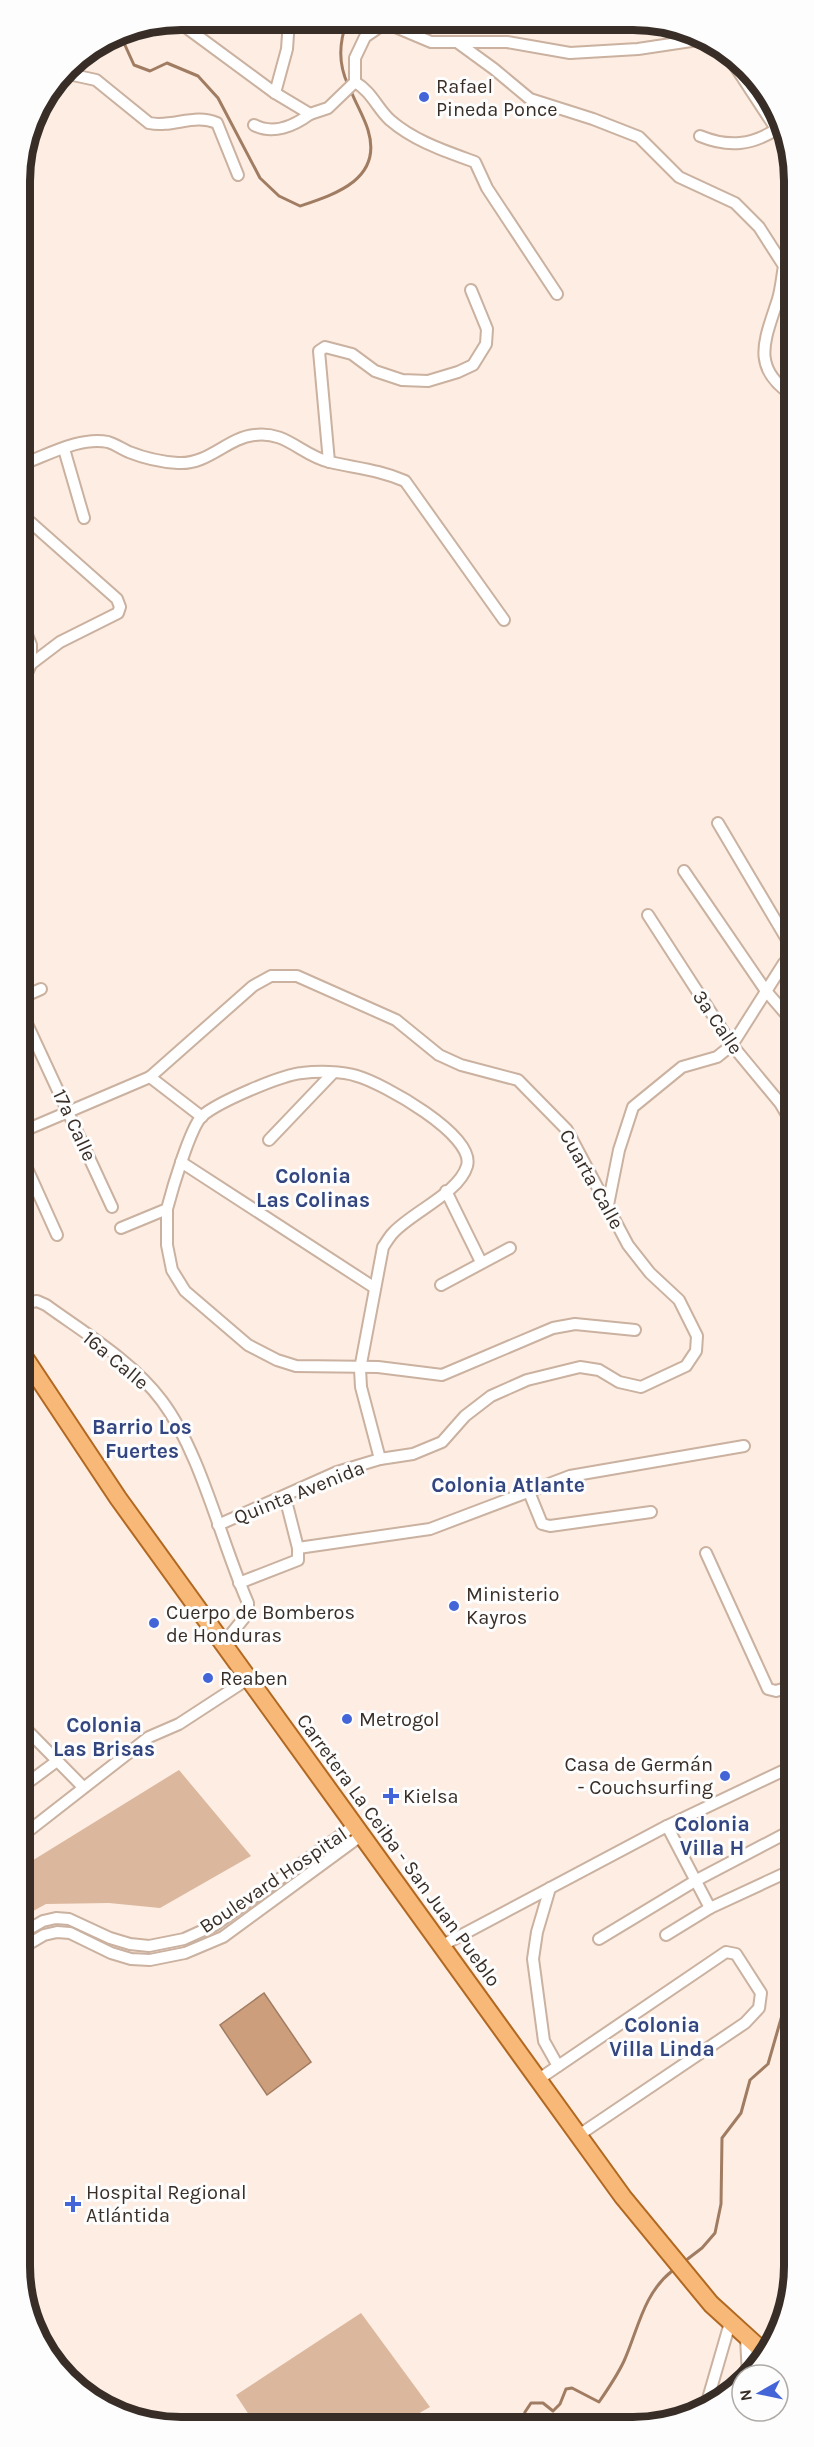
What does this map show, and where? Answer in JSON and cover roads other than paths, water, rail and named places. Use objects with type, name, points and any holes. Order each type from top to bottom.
[{"type":"main road","name":"Carretera La Ceiba - San Juan Pueblo","points":[[30,1366],[118,1498],[579,2135],[672,2259],[730,2323],[760,2349]]},
{"type":"street","points":[[190,30],[275,93],[310,114]]},
{"type":"street","points":[[275,93],[287,49],[288,30]]},
{"type":"street","points":[[254,125],[263,130],[292,126],[310,114],[328,108],[353,85],[355,58],[365,37],[375,30]]},
{"type":"street","points":[[407,30],[431,42],[507,42],[570,53],[638,49],[689,41]]},
{"type":"street","points":[[457,42],[530,99],[593,119],[639,137],[679,177],[735,203],[759,227],[784,266],[763,349],[765,364],[771,379],[784,389]]},
{"type":"street","points":[[73,75],[96,80],[149,123],[158,124],[198,118],[217,123],[238,174]]},
{"type":"street","points":[[741,76],[770,118]]},
{"type":"street","points":[[353,85],[370,93],[389,119],[417,138],[475,162],[493,198],[556,294]]},
{"type":"street","points":[[700,136],[730,143],[746,142],[758,141],[775,130]]},
{"type":"street","points":[[329,462],[319,351],[325,347],[352,354],[375,371],[411,382],[428,381],[458,372],[473,365],[486,344],[486,329],[471,290]]},
{"type":"street","points":[[30,461],[87,443],[108,442],[131,452],[181,464],[203,459],[235,440],[253,435],[273,434],[329,462],[385,472],[405,481],[504,620]]},
{"type":"street","points":[[64,449],[84,518]]},
{"type":"street","points":[[30,522],[117,599],[120,606],[118,613],[60,642],[31,664]]},
{"type":"street","points":[[30,643],[31,664]]},
{"type":"street","points":[[718,823],[784,934]]},
{"type":"street","points":[[684,871],[766,991],[784,1012]]},
{"type":"street","name":"3a Calle","points":[[648,915],[732,1045],[784,1110]]},
{"type":"street","points":[[608,1205],[619,1150],[633,1107],[682,1067],[717,1057],[732,1045],[784,963]]},
{"type":"street","name":"Cuarta Calle","points":[[150,1077],[253,986],[271,976],[284,974],[297,976],[396,1020],[439,1055],[461,1065],[518,1080],[567,1130],[628,1245],[650,1273],[679,1300],[697,1335],[696,1351]]},
{"type":"street","points":[[30,994],[41,989]]},
{"type":"street","name":"17a Calle","points":[[30,1030],[112,1207]]},
{"type":"street","points":[[380,1459],[361,1387],[360,1369],[383,1247],[394,1232],[446,1191],[464,1172],[468,1157],[465,1146],[447,1128],[392,1093],[356,1075],[303,1073],[276,1078],[202,1117],[181,1162],[167,1209],[167,1245],[172,1270],[185,1291],[248,1345],[277,1360],[296,1366],[360,1369],[378,1367],[442,1375],[553,1328],[575,1324],[635,1330]]},
{"type":"street","points":[[269,1140],[332,1074]]},
{"type":"street","points":[[30,1128],[150,1077],[202,1117]]},
{"type":"street","points":[[181,1162],[375,1288]]},
{"type":"street","points":[[30,1175],[57,1235]]},
{"type":"street","points":[[446,1191],[481,1262]]},
{"type":"street","points":[[121,1228],[167,1209]]},
{"type":"street","points":[[441,1285],[510,1248]]},
{"type":"street","name":"16a Calle","points":[[30,1302],[37,1301],[46,1305],[116,1356],[146,1383],[175,1420],[248,1603],[248,1613],[223,1644]]},
{"type":"street","name":"Quinta Avenida","points":[[218,1525],[337,1472],[380,1459],[413,1454],[442,1442],[465,1416],[491,1396],[527,1380],[580,1368],[599,1370],[619,1382],[641,1387],[686,1366],[696,1351]]},
{"type":"street","points":[[298,1548],[430,1529],[570,1476],[744,1446]]},
{"type":"street","points":[[529,1492],[542,1524],[550,1526],[651,1512]]},
{"type":"street","points":[[239,1583],[295,1562],[299,1557],[285,1497]]},
{"type":"street","points":[[706,1553],[768,1689],[776,1691],[784,1689]]},
{"type":"street","points":[[30,1829],[149,1737],[179,1724],[248,1679]]},
{"type":"street","points":[[30,1733],[83,1786]]},
{"type":"street","points":[[30,1781],[57,1761]]},
{"type":"street","points":[[441,1947],[667,1826],[784,1771]]},
{"type":"street","points":[[667,1826],[710,1908]]},
{"type":"street","name":"Boulevard Hospital","points":[[30,1929],[56,1918],[69,1919],[110,1938],[130,1944],[149,1946],[184,1939],[215,1926],[358,1830]]},
{"type":"street","name":"Boulevard Hospital","points":[[30,1943],[44,1935],[57,1932],[70,1933],[111,1953],[131,1959],[150,1960],[185,1953],[223,1937],[358,1830]]},
{"type":"street","points":[[599,1939],[695,1881],[784,1834]]},
{"type":"street","points":[[666,1935],[710,1908],[784,1874]]},
{"type":"street","points":[[550,1888],[537,1932],[533,1959],[544,2041],[558,2066]]},
{"type":"street","points":[[539,2079],[726,1952],[736,1954],[761,1993],[759,2008],[745,2023],[579,2135]]},
{"type":"street","points":[[708,2397],[730,2323]]},
{"type":"street","points":[[746,2338],[747,2363]]},
{"type":"waterway","points":[[344,30],[341,53],[342,69],[348,85]]},
{"type":"waterway","points":[[123,42],[134,65],[150,71],[167,63],[198,76],[218,98],[260,178],[279,196],[300,206],[341,190],[363,172],[369,161],[371,147],[368,130],[351,91]]},
{"type":"waterway","points":[[685,2261],[702,2248],[715,2233],[721,2204],[722,2138],[741,2113],[750,2080],[768,2064],[784,2008]]},
{"type":"waterway","points":[[524,2417],[531,2403],[543,2403],[553,2411],[560,2404],[566,2389],[572,2388],[599,2402],[624,2361],[642,2313],[654,2290],[672,2271]]},
{"type":"place","name":"Rafael Pineda Ponce","points":[[424,97]]},
{"type":"place","name":"Ministerio Kayros","points":[[454,1606]]},
{"type":"place","name":"Cuerpo de Bomberos de Honduras","points":[[154,1623]]},
{"type":"place","name":"Reaben","points":[[208,1678]]},
{"type":"place","name":"Metrogol","points":[[347,1719]]},
{"type":"place","name":"Casa de Germán - Couchsurfing","points":[[725,1776]]},
{"type":"place","name":"Kielsa","points":[[391,1796]]},
{"type":"place","name":"Hospital Regional Atlántida","points":[[73,2204]]},
{"type":"district","name":"Colonia Las Colinas","points":[[313,1188]]},
{"type":"district","name":"Barrio Los Fuertes","points":[[142,1439]]},
{"type":"district","name":"Colonia Atlante","points":[[508,1485]]},
{"type":"district","name":"Colonia Las Brisas","points":[[104,1737]]},
{"type":"district","name":"Colonia Villa H","points":[[712,1836]]},
{"type":"district","name":"Colonia Villa Linda","points":[[662,2037]]}]
